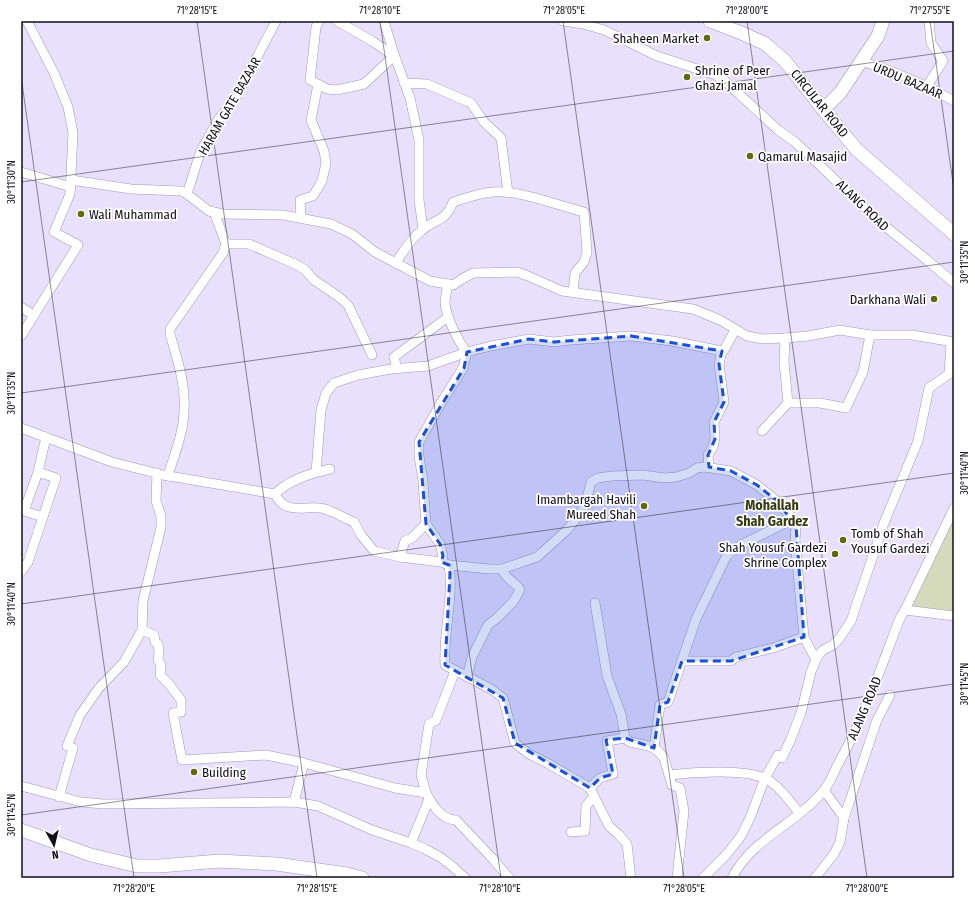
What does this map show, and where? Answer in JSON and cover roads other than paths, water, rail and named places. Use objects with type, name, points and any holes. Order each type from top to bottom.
[{"type":"main road","name":"CIRCULAR ROAD","points":[[710,21],[764,44],[785,61],[857,150],[954,234]]},
{"type":"main road","points":[[822,108],[840,94],[878,36],[883,21]]},
{"type":"main road","points":[[21,830],[90,855],[138,866],[160,866],[219,861],[276,864],[347,874],[362,878]]},
{"type":"street","points":[[21,336],[78,246],[54,232],[70,187],[73,133],[68,107],[54,73],[27,21]]},
{"type":"street","name":"HARAM GATE BAZAAR","points":[[187,194],[200,153],[218,120],[234,101],[276,21]]},
{"type":"street","points":[[319,21],[316,26],[310,80],[327,89],[347,89],[364,84],[394,56]]},
{"type":"street","points":[[337,21],[372,41],[394,56]]},
{"type":"street","points":[[384,21],[394,56],[410,98],[419,140],[419,200],[422,229]]},
{"type":"street","name":"ALANG ROAD","points":[[563,21],[583,24],[604,30],[657,56],[716,76],[725,81],[778,130],[810,155],[875,218],[954,283]]},
{"type":"street","points":[[927,86],[942,61],[931,43],[929,21]]},
{"type":"street","name":"URDU BAZAAR","points":[[861,61],[890,70],[927,86],[954,101]]},
{"type":"street","points":[[404,83],[427,84],[471,103],[484,122],[501,138],[508,193]]},
{"type":"street","points":[[301,218],[300,200],[313,196],[322,181],[326,162],[324,151],[310,120],[318,84]]},
{"type":"street","points":[[21,172],[70,187],[181,191],[209,211],[223,214],[283,215],[331,224],[349,232],[376,252],[396,263],[430,280],[453,285],[473,273],[517,272],[562,291],[694,309],[720,320],[747,336],[763,339],[808,336],[840,330],[870,335],[912,335],[952,342],[949,374],[928,388],[918,441],[884,523],[850,621],[840,639],[833,645],[823,650],[816,660],[811,672],[801,712],[790,740],[782,758],[778,755],[765,778],[742,836],[727,854],[703,878]]},
{"type":"street","points":[[396,263],[406,245],[422,229],[443,218],[450,212],[453,202],[494,192],[517,194],[584,212],[587,252],[584,262],[575,273],[573,292]]},
{"type":"street","points":[[168,476],[183,424],[184,410],[184,384],[170,334],[170,329],[223,253],[226,244],[214,212]]},
{"type":"street","points":[[226,244],[249,244],[304,269],[318,283],[348,305],[372,355]]},
{"type":"street","points":[[448,284],[445,303],[448,317],[463,348],[467,352]]},
{"type":"street","points":[[21,307],[33,315]]},
{"type":"street","points":[[396,369],[394,357],[448,317]]},
{"type":"street","points":[[709,467],[708,455],[713,447],[715,439],[714,422],[724,402],[719,364],[722,351],[736,330]]},
{"type":"street","points":[[762,431],[788,403],[820,403],[846,408],[863,372],[870,335]]},
{"type":"street","points":[[316,472],[321,410],[326,393],[334,384],[358,375],[428,366],[467,352],[529,339],[554,342],[624,336],[672,341],[722,351]]},
{"type":"street","points":[[785,338],[784,362],[788,403]]},
{"type":"street","points":[[467,352],[464,368],[441,403],[419,442],[426,524],[440,544],[450,585],[444,651],[445,665],[491,689],[503,698],[515,743],[529,754],[549,764],[592,792],[609,826],[627,844],[631,878]]},
{"type":"street","points":[[21,428],[108,461],[168,476],[275,494],[278,499],[290,509],[325,509],[354,522],[374,551],[400,557],[445,564],[493,569],[502,569],[537,557],[552,545],[579,515],[584,506],[591,482],[598,478],[643,475],[664,478],[689,473],[696,468],[709,467],[731,471],[757,485],[777,501],[794,519],[796,526],[795,540],[804,637],[816,660]]},
{"type":"street","points":[[43,517],[24,511],[38,472],[46,437]]},
{"type":"street","points":[[275,494],[283,486],[316,472],[330,469]]},
{"type":"street","points":[[21,572],[28,562],[56,478],[38,472]]},
{"type":"street","points":[[59,797],[73,748],[67,746],[80,715],[99,688],[124,662],[142,630],[143,601],[161,527],[161,516],[156,501],[156,473]]},
{"type":"street","name":"ALANG ROAD","points":[[732,878],[738,867],[750,852],[799,813],[824,790],[855,731],[900,618],[954,508]]},
{"type":"street","points":[[654,748],[660,705],[668,702],[696,619],[727,556],[741,545],[794,519]]},
{"type":"street","points":[[400,557],[405,541],[412,538],[426,524]]},
{"type":"street","points":[[467,677],[472,657],[488,625],[513,602],[520,590],[518,586],[507,579],[502,569]]},
{"type":"street","points":[[595,603],[607,676],[621,714],[625,738],[630,742],[649,746],[658,751],[664,758],[672,785],[680,788],[684,810],[677,878]]},
{"type":"street","points":[[905,610],[954,616]]},
{"type":"street","points":[[142,630],[154,635],[155,642],[158,644],[158,660],[161,665],[160,675],[181,700],[181,712],[173,713],[182,760],[266,755],[304,763],[428,796]]},
{"type":"street","points":[[682,661],[731,661],[736,657],[773,648],[804,637]]},
{"type":"street","points":[[454,670],[436,720],[429,724],[421,775],[432,805],[450,820],[456,820],[509,878]]},
{"type":"street","points":[[815,878],[834,854],[840,842],[844,818],[877,720],[890,695]]},
{"type":"street","points":[[571,832],[585,831],[586,806],[592,792],[600,778],[613,774],[607,741],[625,738]]},
{"type":"street","points":[[294,802],[304,763]]},
{"type":"street","points":[[669,775],[690,772],[748,773],[765,778],[783,792],[799,813]]},
{"type":"street","points":[[21,786],[81,802],[103,804],[294,802],[318,806],[372,830],[411,843],[440,857],[465,878]]},
{"type":"street","points":[[824,790],[844,818]]},
{"type":"street","points":[[411,843],[428,796]]},
{"type":"place","name":"Shaheen Market","points":[[707,38]]},
{"type":"place","name":"Shrine of Peer Ghazi Jamal","points":[[687,77]]},
{"type":"place","name":"Qamarul Masajid","points":[[750,156]]},
{"type":"place","name":"Wali Muhammad","points":[[81,214]]},
{"type":"place","name":"Darkhana Wali","points":[[934,299]]},
{"type":"place","name":"Imambargah Havili Mureed Shah","points":[[644,506]]},
{"type":"place","name":"Tomb of Shah Yousuf Gardezi","points":[[843,540]]},
{"type":"place","name":"Shah Yousuf Gardezi Shrine Complex","points":[[835,554]]},
{"type":"place","name":"Building","points":[[194,772]]},
{"type":"district","name":"Mohallah Shah Gardez","points":[[772,514]]}]
